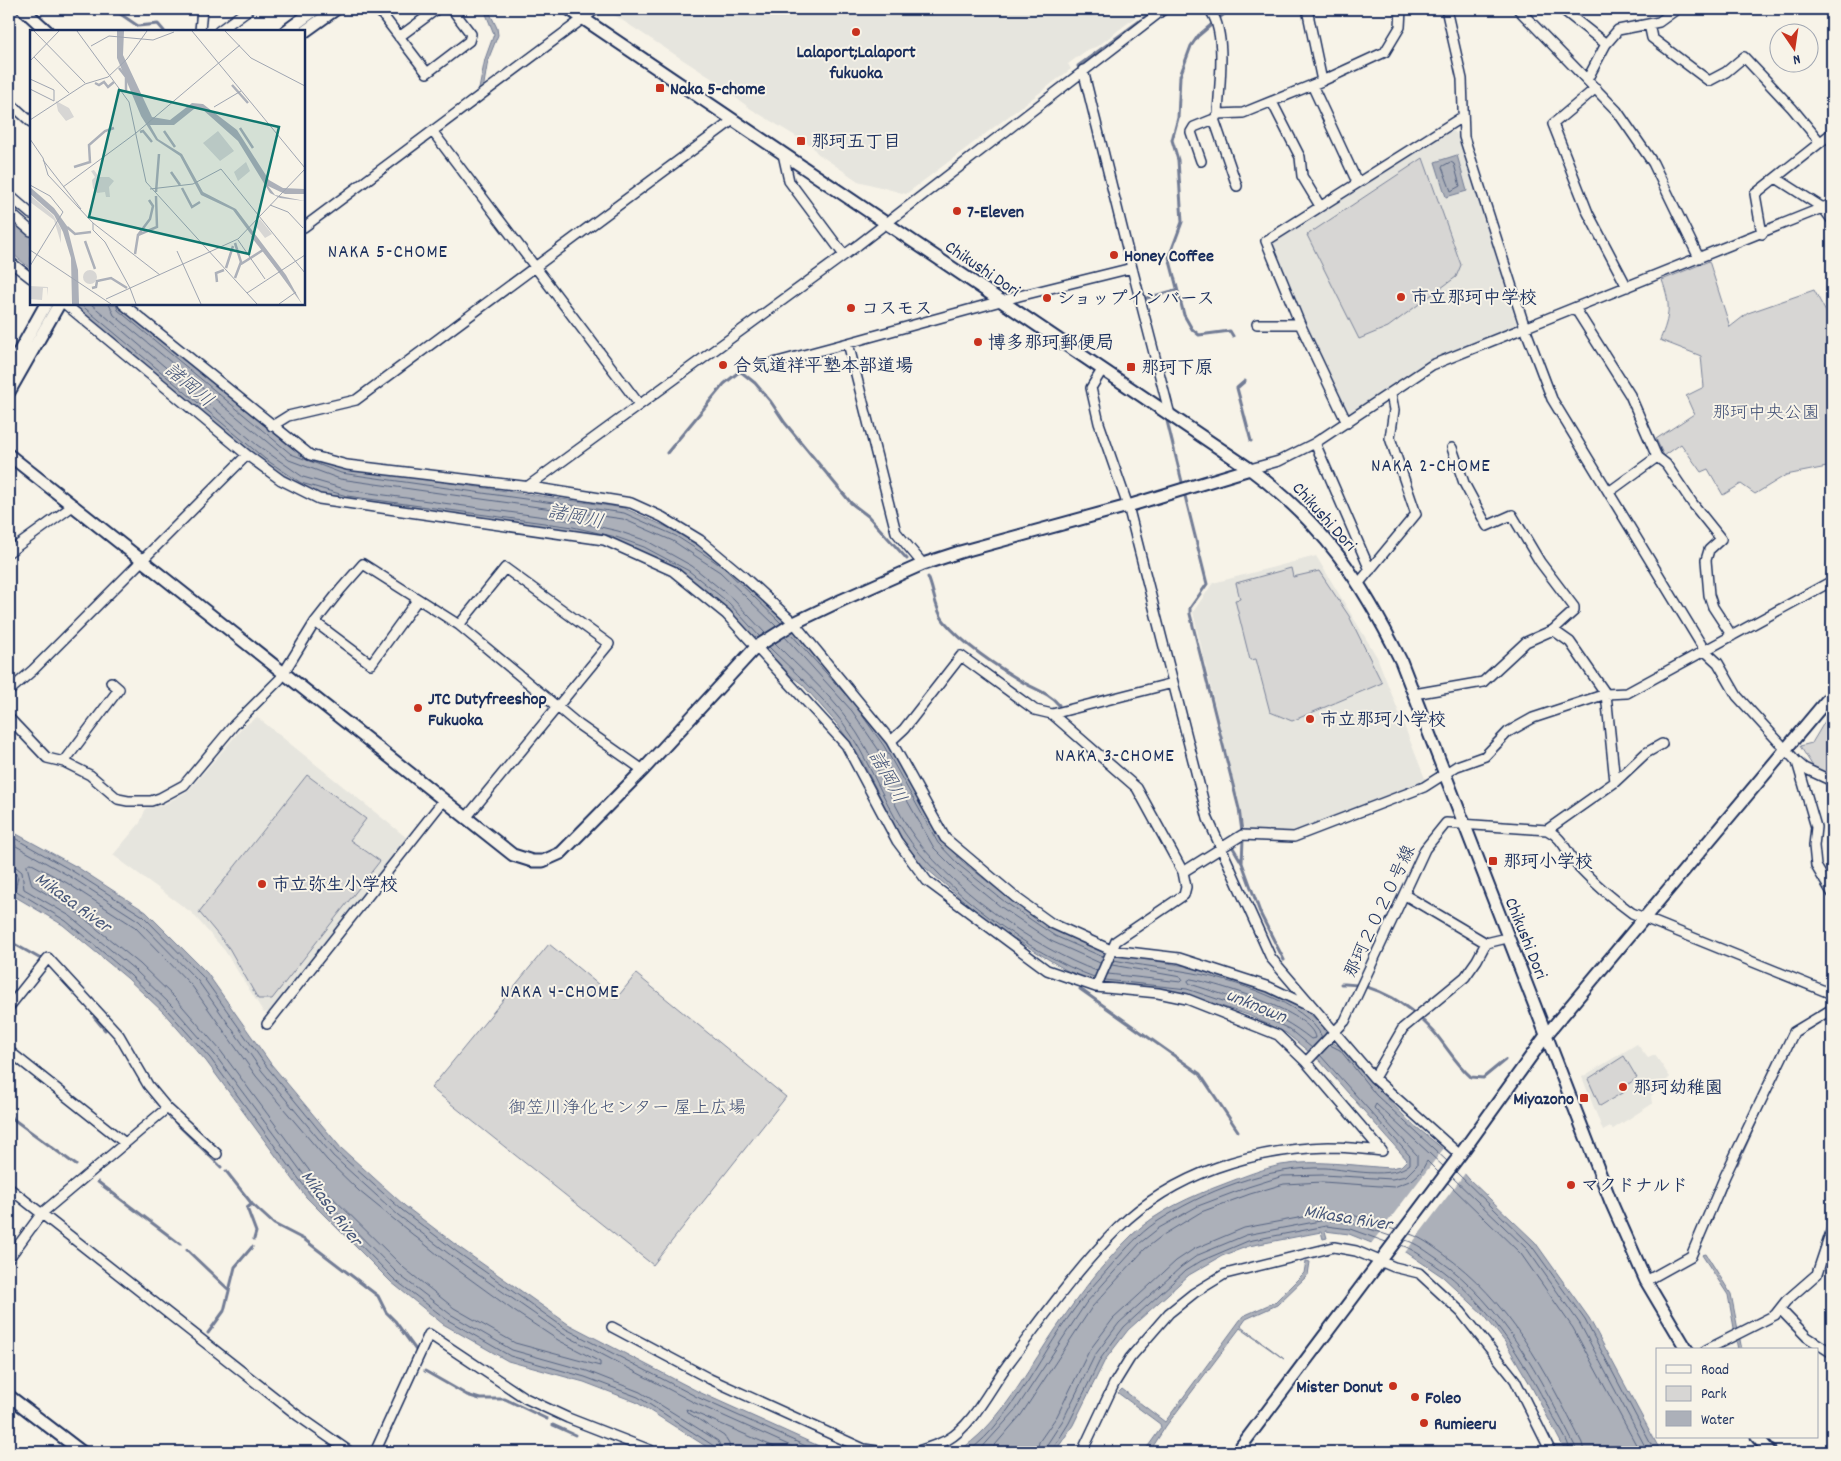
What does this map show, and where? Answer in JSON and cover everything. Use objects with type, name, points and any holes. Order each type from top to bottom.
[{"type":"street","points":[[23,9],[46,30]]},
{"type":"street","points":[[220,30],[249,9]]},
{"type":"street","points":[[287,30],[316,9]]},
{"type":"street","points":[[305,31],[336,9]]},
{"type":"street","points":[[378,9],[427,73],[469,41],[471,34],[452,9]]},
{"type":"street","points":[[400,37],[437,9]]},
{"type":"street","name":"Chikushi Dori","points":[[569,9],[1250,469],[1279,491],[1314,524],[1359,583],[1381,620],[1414,694],[1607,1192],[1646,1282],[1686,1348]]},
{"type":"street","points":[[305,226],[596,9]]},
{"type":"street","points":[[528,487],[886,224],[1164,9]]},
{"type":"street","points":[[1209,9],[1215,16],[1220,32],[1216,116],[1237,186]]},
{"type":"street","points":[[1307,9],[1322,81]]},
{"type":"street","points":[[1201,161],[1191,132],[1194,128],[1216,116],[1243,113],[1272,102],[1385,52],[1400,28],[1401,9]]},
{"type":"street","points":[[1446,9],[1462,79],[1464,137],[1524,328],[1552,399],[1705,651],[1718,663],[1738,696],[1797,762],[1804,768],[1832,781]]},
{"type":"street","points":[[1518,9],[1617,111],[1653,163],[1699,258]]},
{"type":"street","points":[[1562,9],[1606,44]]},
{"type":"street","points":[[1587,80],[1606,44],[1618,30],[1659,22],[1677,9]]},
{"type":"street","points":[[200,30],[204,10]]},
{"type":"street","points":[[1649,24],[1652,38],[1709,82],[1726,72],[1744,57],[1792,108],[1820,142]]},
{"type":"street","points":[[1083,70],[1170,415]]},
{"type":"street","points":[[1312,85],[1357,182]]},
{"type":"street","points":[[1596,88],[1553,124],[1588,213],[1627,287]]},
{"type":"street","points":[[9,102],[30,121]]},
{"type":"street","points":[[1272,102],[1300,157],[1302,176],[1320,206]]},
{"type":"street","points":[[1348,423],[1300,324],[1266,242],[1357,182],[1462,117]]},
{"type":"street","points":[[272,426],[288,416],[356,400],[733,120]]},
{"type":"street","points":[[433,132],[639,404]]},
{"type":"street","points":[[1762,234],[1755,194],[1832,133]]},
{"type":"street","points":[[783,154],[789,181],[844,255]]},
{"type":"street","points":[[1776,178],[1823,208],[1832,220]]},
{"type":"street","points":[[9,195],[30,213]]},
{"type":"street","points":[[9,455],[143,559],[443,801],[513,855],[532,862],[543,861],[561,853],[643,770],[756,647],[794,623],[924,564],[1279,461],[1316,443],[1348,423],[1432,365],[1762,234],[1832,204]]},
{"type":"street","points":[[9,212],[30,230]]},
{"type":"street","points":[[9,261],[30,277]]},
{"type":"street","points":[[766,365],[1001,301],[1132,268]]},
{"type":"street","points":[[9,370],[45,305]]},
{"type":"street","points":[[9,392],[58,305]]},
{"type":"street","points":[[66,305],[247,455],[281,480],[319,499],[604,540],[673,571],[726,614],[846,746],[897,841],[927,880],[1047,970],[1096,987],[1158,993],[1187,999],[1278,1035],[1308,1060],[1382,1151],[1331,1147],[1286,1150],[1209,1169],[1158,1197],[1120,1227],[1090,1259],[997,1378],[972,1416],[948,1439],[916,1452]]},
{"type":"street","points":[[124,305],[310,455],[347,465],[528,487],[631,503],[662,517],[700,540],[794,623],[891,741],[945,838],[1015,897],[1050,922],[1111,950],[1179,958],[1269,987],[1313,1008]]},
{"type":"street","points":[[1575,308],[1630,396],[1657,457],[1666,464],[1693,504],[1721,538],[1709,550],[1706,560],[1709,595],[1714,607],[1732,636]]},
{"type":"street","points":[[1257,324],[1300,324]]},
{"type":"street","points":[[848,343],[896,532],[924,564]]},
{"type":"street","points":[[1102,370],[1091,388],[1099,423],[1128,506],[1208,819],[1220,849],[1271,958],[1374,1078],[1460,1155]]},
{"type":"street","points":[[1359,583],[1416,514],[1390,438],[1394,410],[1391,394]]},
{"type":"street","points":[[1316,443],[1370,570]]},
{"type":"street","points":[[1414,694],[1482,682],[1526,642],[1554,630],[1574,611],[1574,607],[1540,562],[1512,515],[1486,526],[1464,483],[1452,448]]},
{"type":"street","points":[[9,691],[33,670],[247,455]]},
{"type":"street","points":[[1609,492],[1657,457]]},
{"type":"street","points":[[9,552],[74,505]]},
{"type":"street","points":[[9,718],[47,758],[64,762],[90,775],[118,798],[128,802],[151,801],[160,798],[184,785],[199,770],[234,725],[251,710],[285,672],[315,622],[363,564],[459,625],[558,708],[643,770]]},
{"type":"street","points":[[459,625],[505,568],[609,644],[466,818]]},
{"type":"street","points":[[1183,872],[1242,835],[1294,837],[1424,787],[1457,766],[1485,756],[1508,732],[1532,718],[1606,694],[1627,693],[1832,581]]},
{"type":"street","points":[[315,622],[371,664],[418,599]]},
{"type":"street","points":[[1554,630],[1570,642],[1606,694],[1615,782]]},
{"type":"street","points":[[891,741],[904,729],[961,656],[1035,710],[1052,714],[1173,683]]},
{"type":"street","points":[[64,762],[119,688],[111,682]]},
{"type":"street","points":[[1237,1452],[1460,1155],[1547,1034],[1832,694]]},
{"type":"street","points":[[1052,714],[1137,788],[1183,872],[1186,887],[1184,895],[1116,941],[1096,987]]},
{"type":"street","points":[[1547,830],[1615,782],[1646,753],[1662,744]]},
{"type":"street","points":[[1797,762],[1816,827],[1814,846],[1816,866],[1832,893]]},
{"type":"street","points":[[267,1024],[443,801]]},
{"type":"street","name":"那珂２０２０号線","points":[[1308,1060],[1345,1020],[1425,849],[1446,822],[1463,824]]},
{"type":"street","points":[[1463,824],[1547,830],[1558,836],[1578,866],[1614,900],[1632,913],[1832,994]]},
{"type":"street","points":[[1405,895],[1486,943],[1507,938]]},
{"type":"street","points":[[1374,1078],[1403,1028],[1465,976],[1477,960],[1486,943]]},
{"type":"street","points":[[9,1007],[48,958],[119,1036],[148,1085],[167,1108],[217,1154]]},
{"type":"street","points":[[1646,1282],[1691,1256],[1725,1176],[1794,1032],[1832,1009]]},
{"type":"street","points":[[9,1051],[125,1143]]},
{"type":"street","points":[[9,1258],[42,1213],[167,1108]]},
{"type":"street","points":[[9,1188],[297,1415],[350,1452]]},
{"type":"street","points":[[1710,1348],[1775,1315],[1817,1274],[1832,1229]]},
{"type":"street","points":[[1082,1452],[1114,1384],[1130,1358],[1169,1313],[1225,1274],[1334,1247],[1346,1248],[1394,1267],[1419,1273],[1461,1312],[1515,1380],[1551,1452]]},
{"type":"street","points":[[1780,1309],[1807,1337],[1832,1353]]},
{"type":"street","points":[[612,1326],[710,1379],[864,1449],[884,1452]]},
{"type":"street","points":[[375,1452],[430,1334],[525,1398],[568,1418],[652,1452]]},
{"type":"street","points":[[9,1396],[82,1452]]},
{"type":"street","points":[[1758,1438],[1770,1452]]},
{"type":"shaded area","points":[[610,9],[1146,9],[1098,46],[1087,50],[1068,64],[1071,69],[906,194],[858,181],[817,153],[812,146],[751,109],[728,92],[728,89],[611,13]]},
{"type":"shaded area","name":"市立那珂中学校","points":[[1452,129],[1460,138],[1517,325],[1447,355],[1349,418],[1270,243]]},
{"type":"shaded area","name":"市立那珂小学校","points":[[1316,556],[1377,657],[1426,781],[1293,833],[1245,832],[1193,612],[1213,583]]},
{"type":"shaded area","name":"市立弥生小学校","points":[[257,717],[407,838],[272,1011],[264,1013],[225,951],[192,913],[113,855],[140,823],[146,808],[163,805],[188,791],[243,727]]},
{"type":"shaded area","name":"那珂幼稚園","points":[[1637,1044],[1648,1058],[1655,1055],[1670,1077],[1651,1096],[1652,1104],[1613,1129],[1610,1127],[1603,1131],[1582,1077]]},
{"type":"green space","points":[[1423,158],[1461,265],[1456,277],[1388,327],[1359,339],[1307,235]]},
{"type":"green space","name":"那珂中央公園","points":[[1709,261],[1730,327],[1748,313],[1814,290],[1832,323],[1832,466],[1786,475],[1755,494],[1741,484],[1723,495],[1708,469],[1701,472],[1681,444],[1664,456],[1656,439],[1694,414],[1686,396],[1704,387],[1701,356],[1660,340],[1666,324],[1668,310],[1667,297],[1662,280]]},
{"type":"green space","points":[[1291,568],[1293,577],[1319,571],[1349,616],[1382,683],[1292,721],[1270,712],[1256,659],[1250,660],[1235,600],[1240,599],[1236,583]]},
{"type":"green space","points":[[1831,711],[1832,776],[1814,768],[1800,746],[1812,743]]},
{"type":"green space","points":[[307,775],[366,819],[350,840],[380,861],[272,999],[258,999],[229,948],[199,912]]},
{"type":"green space","name":"御笠川浄化センター 屋上広場","points":[[549,944],[616,999],[636,974],[786,1097],[653,1265],[431,1088]]},
{"type":"green space","points":[[1624,1056],[1637,1078],[1627,1085],[1627,1090],[1600,1106],[1588,1079]]},
{"type":"water","points":[[484,9],[488,9],[497,28],[498,35],[488,60],[483,90],[454,112],[453,110],[479,89],[485,59],[494,34]]},
{"type":"water","points":[[1457,155],[1467,191],[1446,197],[1435,162]]},
{"type":"water","points":[[9,214],[30,231],[30,268],[9,251]]},
{"type":"water","points":[[73,305],[119,305],[293,449],[333,466],[624,508],[678,532],[710,551],[783,618],[860,703],[888,743],[942,840],[963,862],[1008,898],[1057,931],[1103,952],[1197,968],[1258,987],[1307,1011],[1324,1027],[1326,1034],[1336,1045],[1341,1045],[1380,1091],[1409,1121],[1443,1149],[1469,1179],[1535,1242],[1589,1318],[1661,1452],[1566,1452],[1505,1342],[1484,1315],[1443,1277],[1406,1252],[1374,1244],[1349,1234],[1325,1231],[1327,1238],[1323,1239],[1321,1232],[1249,1246],[1222,1256],[1189,1275],[1128,1330],[1105,1360],[1073,1425],[1055,1452],[957,1452],[984,1430],[1008,1402],[1066,1314],[1097,1273],[1132,1235],[1164,1211],[1252,1173],[1281,1165],[1322,1163],[1391,1168],[1401,1166],[1407,1160],[1320,1061],[1286,1033],[1248,1015],[1185,994],[1109,986],[1074,975],[991,924],[920,863],[899,834],[861,759],[838,725],[802,684],[790,675],[711,596],[669,566],[614,541],[346,501],[299,488],[250,454]]},
{"type":"water","name":"Mikasa River","points":[[9,827],[11,831],[77,867],[146,912],[207,973],[271,1064],[341,1148],[405,1206],[460,1248],[568,1324],[699,1392],[832,1452],[715,1452],[636,1402],[584,1382],[508,1361],[443,1324],[391,1282],[306,1197],[206,1061],[164,1013],[127,978],[63,925],[9,893],[9,884],[12,883],[13,878],[9,877]]},
{"type":"water","points":[[1706,1254],[1731,1294],[1742,1348],[1738,1348],[1728,1295],[1702,1255]]},
{"type":"water","points":[[1306,1261],[1310,1262],[1308,1275],[1277,1305],[1246,1319],[1241,1326],[1284,1359],[1240,1328],[1166,1426],[1150,1451],[1144,1452],[1161,1428],[1160,1424],[1118,1393],[1122,1389],[1165,1422],[1243,1316],[1275,1302],[1304,1273]]},
{"type":"pier","points":[[1444,1148],[1466,1172],[1404,1254],[1370,1245]]},
{"type":"waterway","points":[[113,9],[138,26],[158,24],[163,30]]},
{"type":"waterway","points":[[196,30],[197,9]]},
{"type":"waterway","points":[[1080,71],[1078,66],[1156,9]]},
{"type":"waterway","points":[[1230,9],[1198,36],[1191,46],[1180,76],[1178,118],[1172,140],[1178,160],[1182,222],[1169,257],[1184,315],[1192,329],[1199,335],[1230,331],[1233,336]]},
{"type":"waterway","points":[[9,202],[20,211]]},
{"type":"waterway","points":[[1143,299],[1176,290]]},
{"type":"waterway","points":[[667,453],[724,384],[740,371],[755,383],[771,402],[785,423],[851,503],[868,516],[907,559]]},
{"type":"waterway","points":[[1245,381],[1237,388],[1251,441]]},
{"type":"waterway","points":[[1166,417],[1183,486]]},
{"type":"waterway","points":[[1184,492],[1207,584],[1190,608],[1190,614],[1239,809],[1243,839],[1242,863]]},
{"type":"waterway","points":[[928,577],[941,616],[952,630],[990,661],[1046,694],[1059,705]]},
{"type":"waterway","points":[[1232,846],[1242,863],[1261,915],[1284,960]]},
{"type":"waterway","points":[[9,941],[39,958]]},
{"type":"waterway","points":[[1341,984],[1367,987],[1404,1005],[1434,1032],[1471,1077],[1483,1078],[1505,1060]]},
{"type":"waterway","points":[[1080,989],[1200,1074],[1238,1131]]},
{"type":"waterway","points":[[1821,1020],[1832,1016]]},
{"type":"waterway","points":[[94,1017],[105,1030]]},
{"type":"waterway","points":[[144,1086],[157,1103]]},
{"type":"waterway","points":[[1737,1164],[1763,1106]]},
{"type":"waterway","points":[[9,1116],[76,1165]]},
{"type":"waterway","points":[[176,1123],[221,1167]]},
{"type":"waterway","points":[[226,1171],[252,1204],[274,1224],[305,1240],[378,1296],[386,1312],[395,1321],[418,1353]]},
{"type":"waterway","points":[[98,1182],[180,1244]]},
{"type":"waterway","points":[[1722,1195],[1725,1187]]},
{"type":"waterway","points":[[252,1204],[247,1208],[256,1232],[254,1239]]},
{"type":"waterway","points":[[208,1333],[224,1311],[235,1267],[252,1247]]},
{"type":"waterway","points":[[187,1250],[229,1290]]},
{"type":"waterway","points":[[425,1371],[467,1395],[480,1399],[505,1399],[547,1419]]},
{"type":"waterway","points":[[553,1425],[575,1435]]},
{"type":"waterway","points":[[598,1445],[612,1452]]},
{"type":"place","name":"Lalaport;Lalaport fukuoka","points":[[856,32]]},
{"type":"place","name":"Naka 5-chome","points":[[660,88]]},
{"type":"place","name":"那珂五丁目","points":[[801,141]]},
{"type":"place","name":"7-Eleven","points":[[957,211]]},
{"type":"place","name":"Honey Coffee","points":[[1114,255]]},
{"type":"place","name":"市立那珂中学校","points":[[1401,297]]},
{"type":"place","name":"ショップインバース","points":[[1047,298]]},
{"type":"place","name":"コスモス","points":[[851,308]]},
{"type":"place","name":"博多那珂郵便局","points":[[978,342]]},
{"type":"place","name":"合気道祥平塾本部道場","points":[[723,365]]},
{"type":"place","name":"那珂下原","points":[[1131,367]]},
{"type":"place","name":"JTC Dutyfreeshop Fukuoka","points":[[418,708]]},
{"type":"place","name":"市立那珂小学校","points":[[1310,719]]},
{"type":"place","name":"那珂小学校","points":[[1493,861]]},
{"type":"place","name":"市立弥生小学校","points":[[262,884]]},
{"type":"place","name":"那珂幼稚園","points":[[1623,1087]]},
{"type":"place","name":"Miyazono","points":[[1584,1098]]},
{"type":"place","name":"マクドナルド","points":[[1571,1185]]},
{"type":"place","name":"Mister Donut","points":[[1393,1386]]},
{"type":"place","name":"Foleo","points":[[1415,1397]]},
{"type":"place","name":"Rumieeru","points":[[1424,1423]]},
{"type":"district","name":"NAKA 5-CHOME","points":[[388,250]]},
{"type":"district","name":"NAKA 2-CHOME","points":[[1431,464]]},
{"type":"district","name":"NAKA 3-CHOME","points":[[1115,754]]},
{"type":"district","name":"NAKA 4-CHOME","points":[[560,990]]},
{"type":"water label","name":"諸岡川","points":[[190,384]]},
{"type":"water label","name":"諸岡川","points":[[576,515]]},
{"type":"water label","name":"諸岡川","points":[[889,776]]},
{"type":"water label","name":"unknown","points":[[1257,1004]]}]
